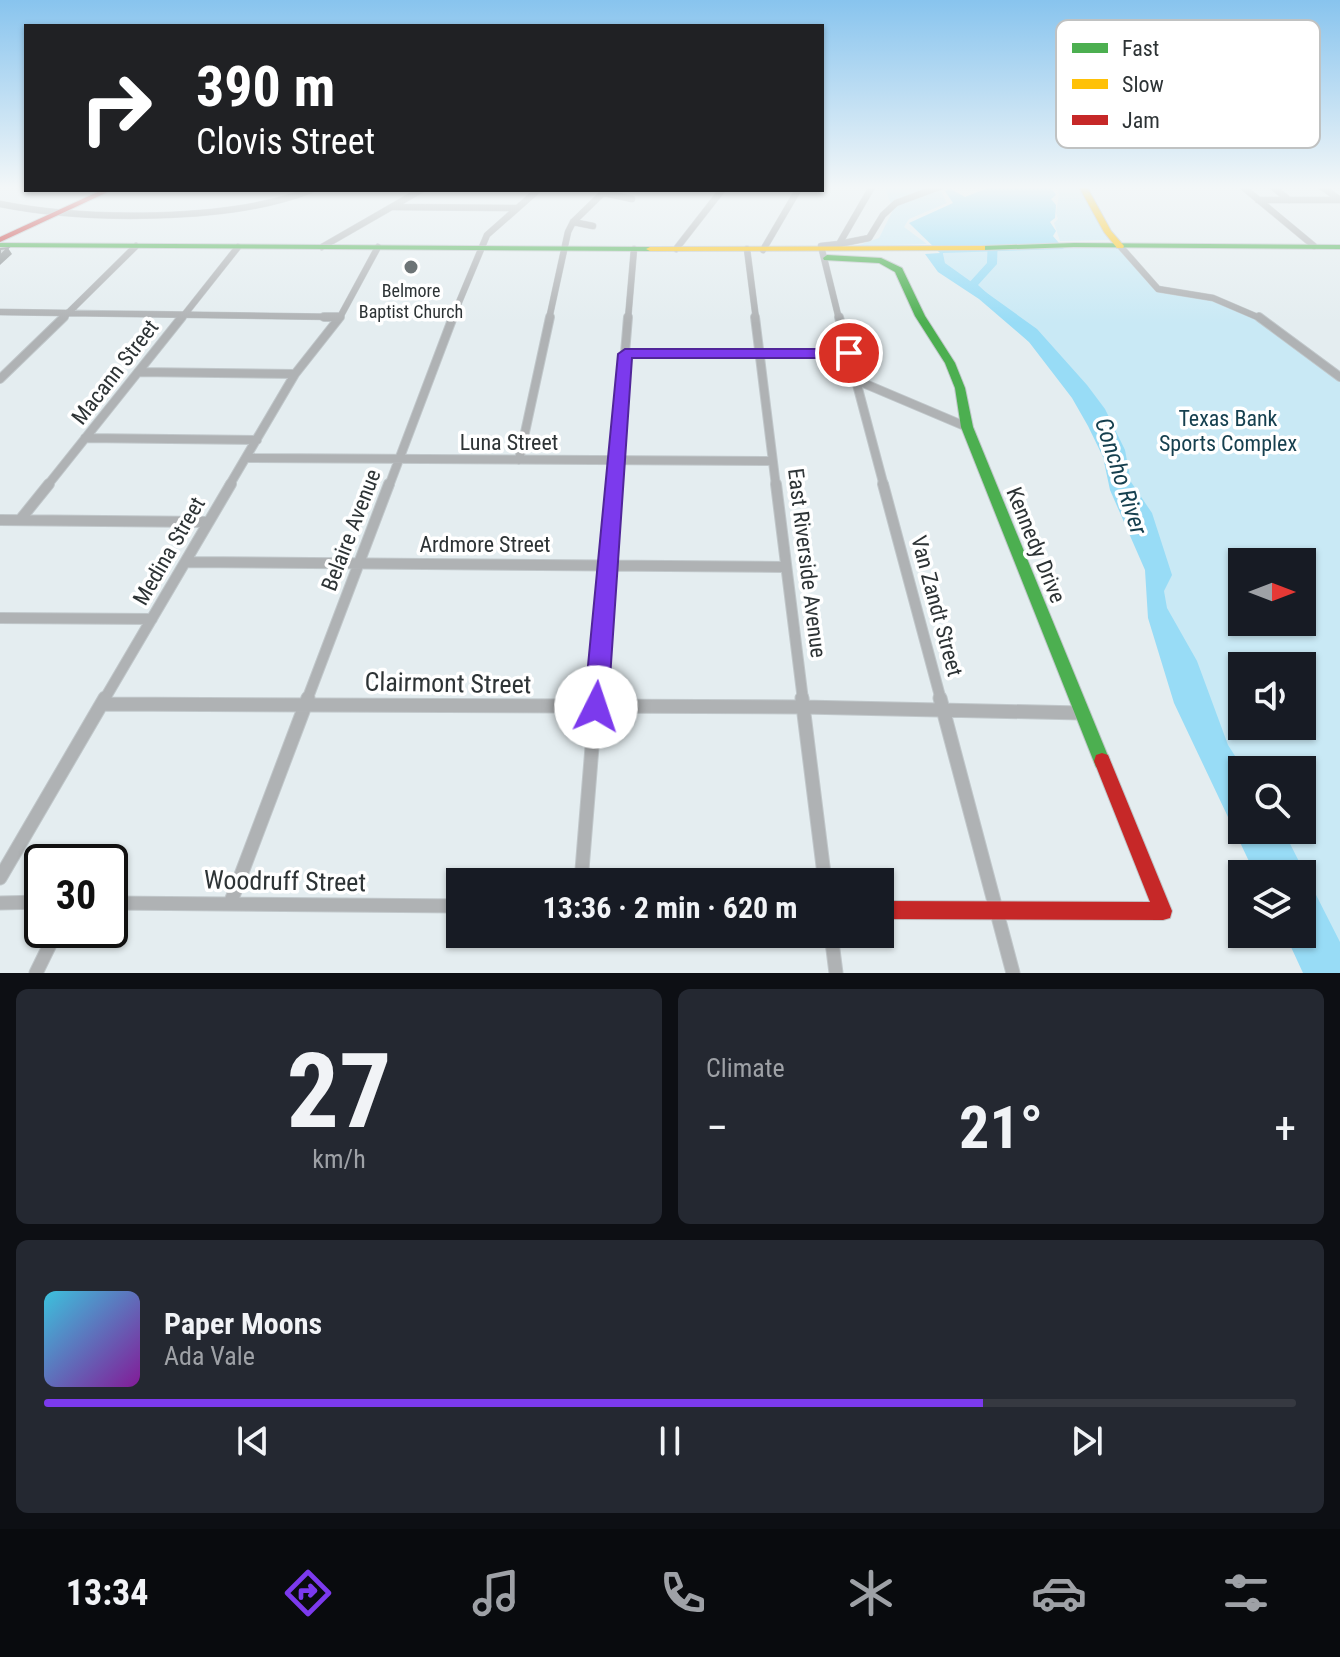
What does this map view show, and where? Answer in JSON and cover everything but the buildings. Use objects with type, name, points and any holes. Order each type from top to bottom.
[{"type":"main road","points":[[23,232],[17,238],[46,245]]},
{"type":"main road","points":[[1108,232],[1120,246]]},
{"type":"main road","points":[[0,242],[238,247],[747,249],[822,254],[1074,245],[1340,247]]},
{"type":"main road","name":"Kennedy Drive","points":[[822,254],[881,261],[899,270],[920,316],[950,363],[960,388],[967,427],[1163,911],[997,910]]},
{"type":"main road","points":[[894,910],[997,910]]},
{"type":"street","points":[[322,247],[348,232]]},
{"type":"street","name":"Belaire Avenue","points":[[230,904],[479,248],[490,232]]},
{"type":"street","points":[[519,460],[569,232]]},
{"type":"street","points":[[676,249],[689,232]]},
{"type":"street","points":[[763,250],[773,232]]},
{"type":"street","points":[[839,244],[846,232]]},
{"type":"street","points":[[822,254],[821,246],[864,242],[876,232]]},
{"type":"street","points":[[1297,232],[1314,246]]},
{"type":"street","points":[[0,379],[136,246]]},
{"type":"street","points":[[1120,246],[1158,289],[1213,298],[1258,316],[1340,377]]},
{"type":"street","name":"Macann Street","points":[[20,520],[238,247]]},
{"type":"street","name":"Medina Street","points":[[0,878],[295,374],[340,317],[378,247]]},
{"type":"street","points":[[582,868],[634,249]]},
{"type":"street","name":"East Riverside Avenue","points":[[747,249],[823,868]]},
{"type":"street","name":"Van Zandt Street","points":[[822,254],[1013,973]]},
{"type":"street","points":[[0,312],[340,317]]},
{"type":"street","points":[[625,354],[849,353]]},
{"type":"street","points":[[138,372],[295,374]]},
{"type":"street","points":[[856,380],[967,427]]},
{"type":"street","points":[[85,438],[257,440]]},
{"type":"street","name":"Luna Street","points":[[247,458],[772,461]]},
{"type":"street","points":[[0,520],[207,522]]},
{"type":"street","name":"Ardmore Street","points":[[186,562],[784,567]]},
{"type":"street","points":[[0,618],[152,619]]},
{"type":"street","name":"Clairmont Street","points":[[103,704],[803,707],[1081,713]]},
{"type":"street","points":[[0,903],[24,902]]},
{"type":"street","name":"Woodruff Street","points":[[128,903],[446,906]]},
{"type":"street","points":[[36,973],[48,948]]},
{"type":"street","points":[[833,948],[836,973]]},
{"type":"green space","points":[[882,232],[911,232],[927,244],[856,246],[879,238]]},
{"type":"green space","points":[[1057,232],[1105,232],[1109,240],[1060,241]]},
{"type":"green space","name":"Texas Bank Sports Complex","points":[[1051,243],[1120,246],[1158,289],[1237,306],[1340,377],[1340,973],[1316,910],[1316,860],[1286,860],[1268,844],[1316,844],[1316,756],[1230,756],[1185,703],[1099,408],[945,263],[942,246]]},
{"type":"water","points":[[919,232],[1055,232],[1053,236],[1064,249],[943,253],[945,263],[1037,329],[1105,409],[1125,450],[1131,482],[1152,513],[1172,575],[1164,591],[1167,608],[1197,661],[1228,745],[1235,756],[1228,756],[1228,817],[1174,703],[1148,618],[1145,570],[1110,490],[1103,457],[1088,426],[1072,398],[1029,342],[979,299],[938,272],[925,254],[940,253]]},
{"type":"water","points":[[1241,844],[1290,844],[1298,860],[1248,860]]},
{"type":"water","points":[[1316,895],[1340,942],[1340,973],[1303,973],[1291,948],[1316,948]]},
{"type":"waterway","name":"Concho River","points":[[985,296],[972,285],[992,264],[993,235]]},
{"type":"traffic: fast","points":[[0,245],[650,249]]},
{"type":"traffic: fast","points":[[982,248],[1074,245],[1340,247]]},
{"type":"traffic: fast","points":[[827,258],[881,261],[899,270],[920,316],[950,363],[960,388],[967,427],[1102,761]]},
{"type":"traffic: slow","points":[[1108,232],[1120,246]]},
{"type":"traffic: slow","points":[[650,249],[982,248]]},
{"type":"traffic: jam","points":[[0,240],[16,232]]},
{"type":"traffic: jam","points":[[894,910],[1163,911],[1102,761]]},
{"type":"place","name":"Belmore Baptist Church","points":[[411,267]]},
{"type":"route","points":[[596,707],[625,354],[849,353]]}]
